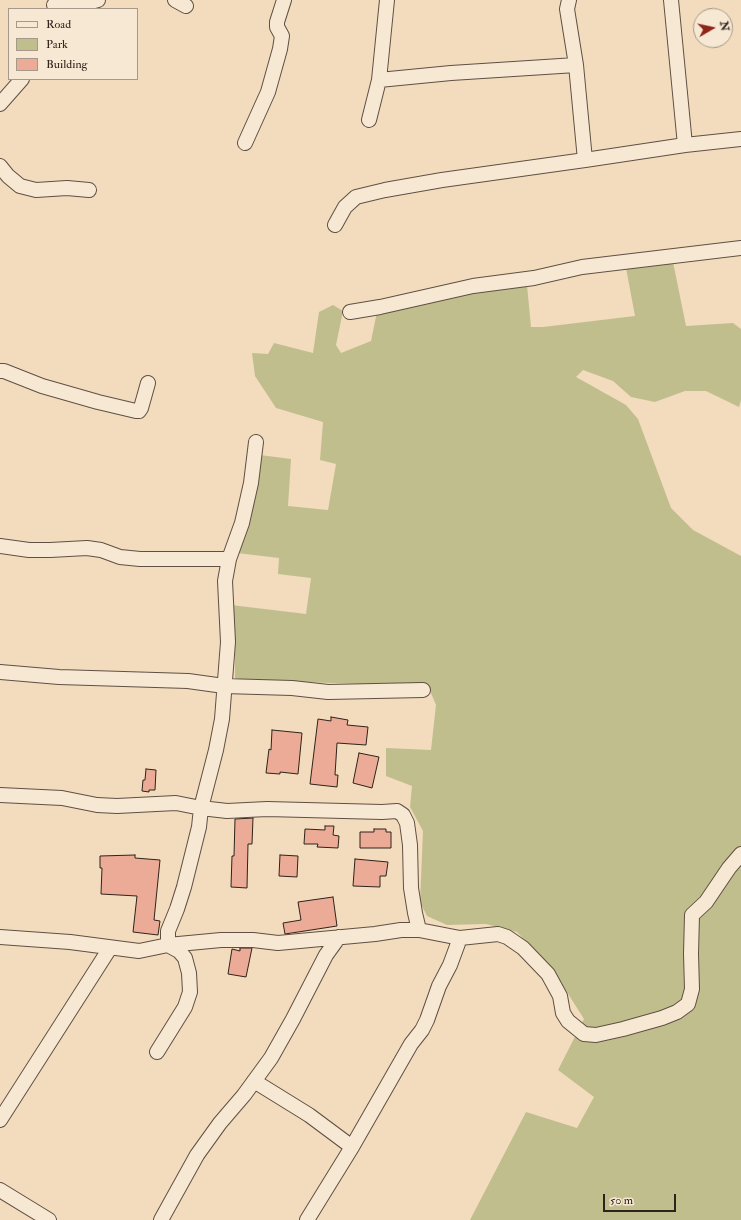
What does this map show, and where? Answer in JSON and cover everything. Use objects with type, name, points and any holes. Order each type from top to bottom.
[{"type":"street","points":[[53,5],[91,2],[98,0]]},
{"type":"street","points":[[245,143],[268,92],[280,49],[282,36],[277,27],[277,22],[284,0]]},
{"type":"street","points":[[369,120],[379,80],[388,0]]},
{"type":"street","points":[[569,0],[567,9],[576,66],[585,160]]},
{"type":"street","points":[[671,0],[685,145]]},
{"type":"street","points":[[379,80],[451,73],[576,66]]},
{"type":"street","points":[[0,104],[21,80]]},
{"type":"street","points":[[335,225],[345,207],[356,197],[385,190],[442,180],[685,145],[741,139]]},
{"type":"street","points":[[0,166],[8,176],[20,186],[36,190],[67,188],[89,190]]},
{"type":"street","points":[[350,312],[380,307],[473,286],[534,278],[582,267],[741,248]]},
{"type":"street","points":[[0,371],[4,370],[50,388],[136,411],[139,411],[141,408],[148,383]]},
{"type":"street","points":[[168,945],[168,931],[184,887],[199,827],[200,808],[216,750],[222,719],[228,642],[226,581],[229,560],[242,523],[251,483],[256,442]]},
{"type":"street","points":[[0,546],[28,550],[87,548],[101,550],[120,557],[140,559],[229,560]]},
{"type":"street","points":[[0,672],[59,677],[188,681],[224,686],[292,688],[328,692],[423,690]]},
{"type":"street","points":[[0,795],[62,798],[97,806],[176,803],[200,808],[227,811],[267,809],[382,812],[397,811],[403,815],[407,823],[410,845],[411,888],[419,930]]},
{"type":"street","points":[[0,937],[70,942],[139,951],[168,945],[221,940],[253,940],[278,943],[375,934],[401,930],[419,930],[460,938],[498,934],[507,937],[523,948],[548,974],[560,996],[563,1013],[568,1021],[584,1034],[596,1035],[662,1018],[677,1012],[688,1004],[692,989],[692,915],[706,902],[729,868],[741,854]]},
{"type":"street","points":[[161,1220],[197,1155],[220,1123],[244,1096],[271,1058],[326,955],[339,937]]},
{"type":"street","points":[[307,1220],[352,1147],[410,1044],[422,1030],[460,938]]},
{"type":"street","points":[[318,940],[326,955]]},
{"type":"street","points":[[157,1052],[185,1007],[190,992],[189,973],[185,958],[178,951],[168,945]]},
{"type":"street","points":[[0,1120],[110,948]]},
{"type":"street","points":[[254,1081],[309,1115],[352,1147]]},
{"type":"street","points":[[0,1190],[49,1220]]},
{"type":"green space","points":[[673,262],[686,326],[733,323],[741,329],[741,400],[739,407],[706,391],[685,391],[655,402],[631,397],[613,381],[583,370],[576,377],[626,405],[638,419],[671,508],[693,530],[741,556],[741,1220],[470,1220],[526,1112],[577,1128],[594,1097],[558,1070],[584,1019],[553,970],[517,932],[486,924],[447,925],[427,916],[420,902],[423,831],[410,807],[412,786],[386,776],[386,748],[431,750],[436,705],[428,686],[235,680],[235,646],[231,605],[306,614],[311,578],[278,574],[279,558],[237,553],[260,455],[291,459],[288,506],[328,510],[336,464],[320,460],[323,422],[276,408],[255,376],[252,353],[268,354],[274,343],[313,353],[319,312],[333,305],[343,311],[336,345],[341,353],[371,341],[377,312],[455,293],[527,285],[531,327],[543,327],[635,316],[626,268]]},
{"type":"building","points":[[331,717],[348,720],[347,725],[368,727],[366,745],[337,743],[335,775],[338,775],[337,787],[310,784],[318,719],[331,721]]},
{"type":"building","points":[[272,730],[302,733],[298,774],[280,772],[280,774],[266,773],[269,749],[271,750]]},
{"type":"building","points":[[359,753],[379,757],[372,788],[353,783]]},
{"type":"building","points":[[146,769],[156,770],[155,790],[149,790],[149,792],[142,791]]},
{"type":"building","points":[[253,818],[252,844],[248,844],[247,888],[231,887],[235,819]]},
{"type":"building","points":[[325,826],[334,826],[333,835],[339,836],[338,848],[317,847],[318,844],[304,844],[305,829],[325,830]]},
{"type":"building","points":[[374,829],[386,829],[386,832],[391,832],[391,848],[360,848],[360,832],[374,832]]},
{"type":"building","points":[[135,855],[135,858],[160,860],[154,920],[160,921],[158,935],[133,932],[137,896],[101,894],[102,868],[100,868],[100,856]]},
{"type":"building","points":[[280,855],[298,856],[297,877],[279,876]]},
{"type":"building","points":[[355,859],[388,862],[386,876],[380,876],[380,887],[353,886]]},
{"type":"building","points":[[333,897],[337,926],[285,934],[283,923],[301,920],[298,902]]},
{"type":"building","points":[[240,948],[252,948],[246,977],[228,974],[232,949],[240,951]]}]
